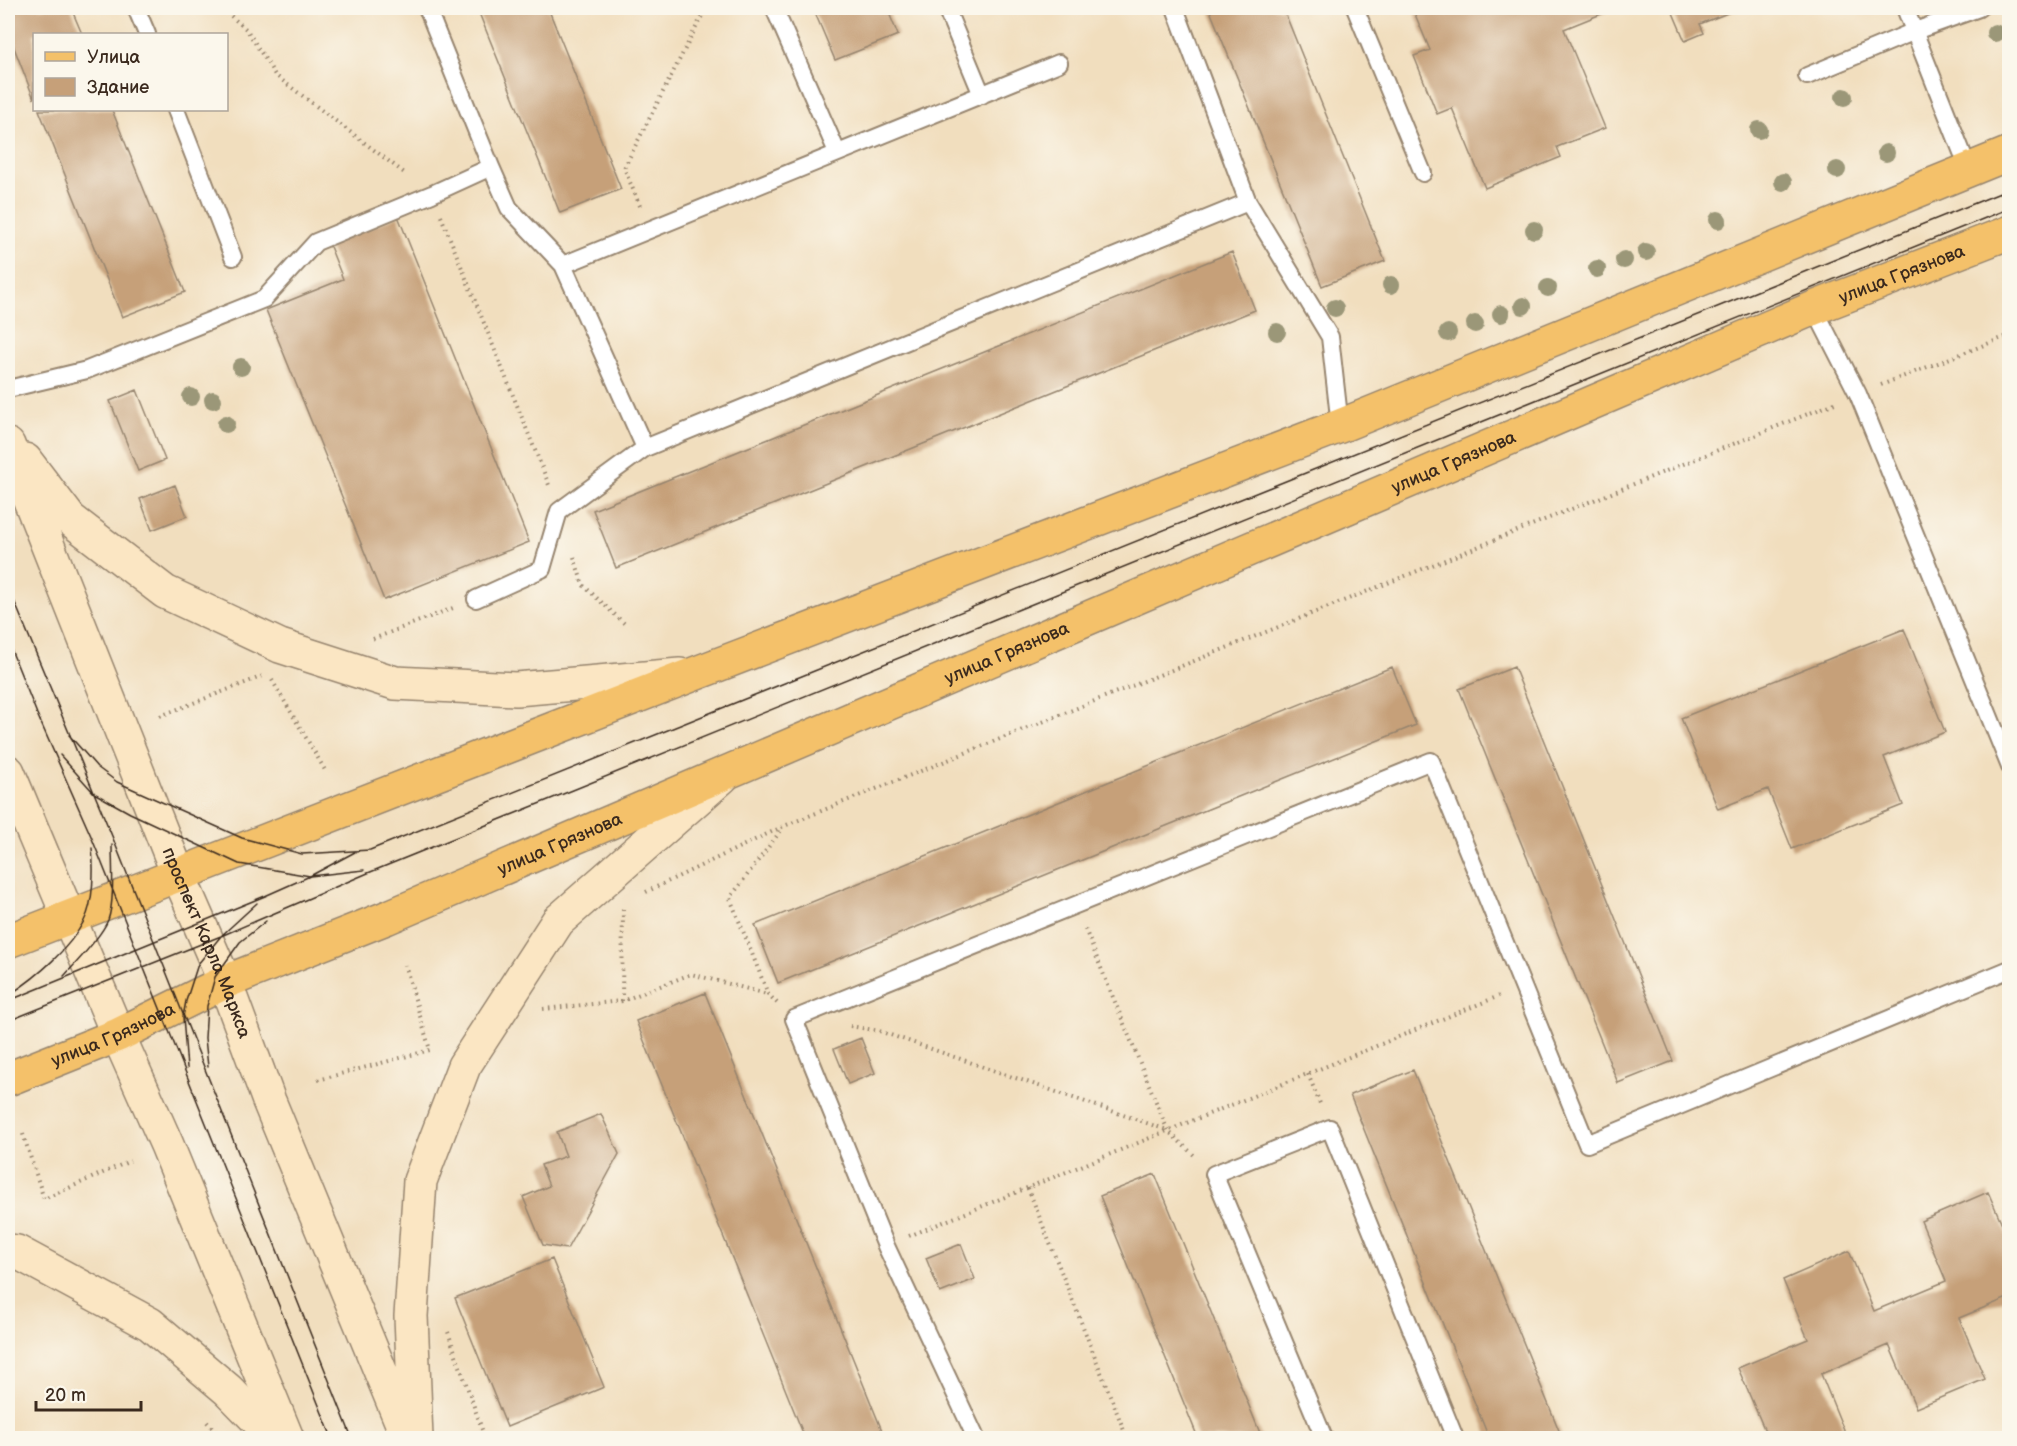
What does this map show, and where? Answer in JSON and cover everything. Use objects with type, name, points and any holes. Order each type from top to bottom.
[{"type":"main road","points":[[8,941],[1340,426],[2010,153]]},
{"type":"main road","name":"улица Грязнова","points":[[8,1079],[118,1035],[225,982],[386,918],[1814,308],[2010,232]]},
{"type":"main road","points":[[8,438],[70,519],[165,592],[280,646],[395,683],[516,689],[694,674]]},
{"type":"main road","name":"проспект Карла Маркса","points":[[8,446],[178,874],[225,982],[272,1109],[408,1438]]},
{"type":"main road","points":[[416,1438],[411,1316],[420,1181],[464,1066],[558,921],[730,770]]},
{"type":"main road","points":[[8,772],[118,1035],[168,1145],[287,1438]]},
{"type":"main road","points":[[8,1251],[17,1252],[150,1324],[228,1389],[275,1438]]},
{"type":"lane","points":[[136,8],[147,33]]},
{"type":"lane","points":[[427,8],[509,208],[562,265],[645,448]]},
{"type":"lane","points":[[774,8],[837,152]]},
{"type":"lane","points":[[946,8],[982,94]]},
{"type":"lane","points":[[1175,8],[1248,201],[1330,338],[1340,426]]},
{"type":"lane","points":[[1355,8],[1423,173]]},
{"type":"lane","points":[[1905,8],[1969,170]]},
{"type":"lane","points":[[1807,76],[1915,31],[1980,8]]},
{"type":"lane","points":[[562,265],[1059,63]]},
{"type":"lane","points":[[176,111],[233,257]]},
{"type":"lane","points":[[8,389],[87,370],[264,299],[316,242],[491,167]]},
{"type":"lane","points":[[476,599],[542,569],[559,511],[645,448],[1248,201]]},
{"type":"lane","points":[[1814,308],[1858,394],[2010,767]]},
{"type":"lane","points":[[976,1438],[886,1246],[794,1019],[1431,761],[1587,1144],[2010,969]]},
{"type":"lane","points":[[1324,1438],[1214,1174],[1330,1128],[1455,1438]]},
{"type":"path","points":[[222,8],[247,30],[275,75],[432,194],[559,511],[583,585],[627,626]]},
{"type":"path","points":[[649,229],[624,168],[706,8]]},
{"type":"path","points":[[645,892],[784,826],[2010,335]]},
{"type":"path","points":[[363,643],[476,599]]},
{"type":"path","points":[[160,716],[268,673],[325,770]]},
{"type":"path","points":[[784,826],[730,898],[768,994],[794,1019]]},
{"type":"path","points":[[615,910],[624,902],[622,1001]]},
{"type":"path","points":[[1075,905],[1168,1131]]},
{"type":"path","points":[[318,1080],[430,1050],[405,965]]},
{"type":"path","points":[[540,1010],[622,1001],[691,974],[768,994]]},
{"type":"path","points":[[886,1246],[1522,986]]},
{"type":"path","points":[[847,1026],[879,1030],[1168,1131],[1214,1174]]},
{"type":"path","points":[[1308,1073],[1330,1128]]},
{"type":"path","points":[[23,1134],[44,1199],[130,1161]]},
{"type":"path","points":[[1028,1188],[1127,1438]]},
{"type":"path","points":[[445,1323],[486,1438]]},
{"type":"building","points":[[8,8],[71,8],[82,33],[33,33],[33,96],[8,32]]},
{"type":"building","points":[[477,8],[548,8],[621,189],[560,213]]},
{"type":"building","points":[[813,8],[887,8],[898,35],[835,60]]},
{"type":"building","points":[[1209,8],[1283,8],[1385,261],[1322,286]]},
{"type":"building","points":[[1426,8],[1616,8],[1564,29],[1605,128],[1557,147],[1561,157],[1485,188],[1452,108],[1437,114],[1414,56],[1430,50],[1414,12]]},
{"type":"building","points":[[1671,8],[1740,8],[1700,24],[1704,33],[1685,41]]},
{"type":"building","points":[[39,111],[112,111],[185,292],[122,317]]},
{"type":"building","points":[[398,216],[529,542],[384,600],[266,310],[343,279],[329,244]]},
{"type":"building","points":[[1232,252],[1255,310],[616,568],[593,510]]},
{"type":"building","points":[[137,390],[165,460],[138,471],[110,401]]},
{"type":"building","points":[[175,485],[187,516],[152,530],[140,499]]},
{"type":"building","points":[[1904,629],[1945,732],[1884,757],[1903,805],[1792,849],[1768,789],[1718,809],[1681,718]]},
{"type":"building","points":[[1392,667],[1416,725],[778,983],[755,925]]},
{"type":"building","points":[[1514,667],[1673,1061],[1618,1083],[1459,689]]},
{"type":"building","points":[[705,993],[885,1438],[805,1438],[636,1021]]},
{"type":"building","points":[[861,1038],[875,1073],[848,1084],[834,1049]]},
{"type":"building","points":[[1413,1070],[1562,1438],[1489,1438],[1350,1095]]},
{"type":"building","points":[[601,1114],[619,1154],[567,1249],[543,1245],[523,1197],[549,1186],[541,1165],[566,1156],[557,1132]]},
{"type":"building","points":[[1155,1174],[1262,1438],[1198,1438],[1100,1196]]},
{"type":"building","points":[[1988,1192],[2010,1242],[2010,1297],[1959,1318],[1985,1379],[1916,1408],[1889,1345],[1821,1374],[1845,1433],[1831,1438],[1768,1438],[1738,1368],[1808,1339],[1783,1280],[1849,1251],[1874,1311],[1946,1281],[1921,1221]]},
{"type":"building","points":[[961,1244],[975,1279],[940,1293],[926,1258]]},
{"type":"building","points":[[552,1259],[604,1387],[507,1427],[455,1298]]},
{"type":"tram line","points":[[69,735],[97,767],[117,782],[242,838],[302,854],[370,850],[2010,189]]},
{"type":"tram line","points":[[8,1021],[2010,208]]},
{"type":"tram line","points":[[8,586],[112,836],[352,1438]]},
{"type":"tram line","points":[[8,642],[91,836],[332,1438]]},
{"type":"tram line","points":[[60,755],[94,793],[130,813],[239,864],[310,876],[364,870]]},
{"type":"tram line","points":[[64,976],[82,957],[108,920],[112,893],[112,845]]},
{"type":"tram line","points":[[12,993],[52,961],[70,942],[84,921],[90,905],[93,875],[92,848]]},
{"type":"tram line","points":[[8,1001],[265,896],[355,852]]},
{"type":"tram line","points":[[187,1068],[183,1017],[198,964],[221,936],[257,903]]},
{"type":"tram line","points":[[208,1067],[205,1038],[207,1006],[215,977],[240,942],[266,921]]}]
